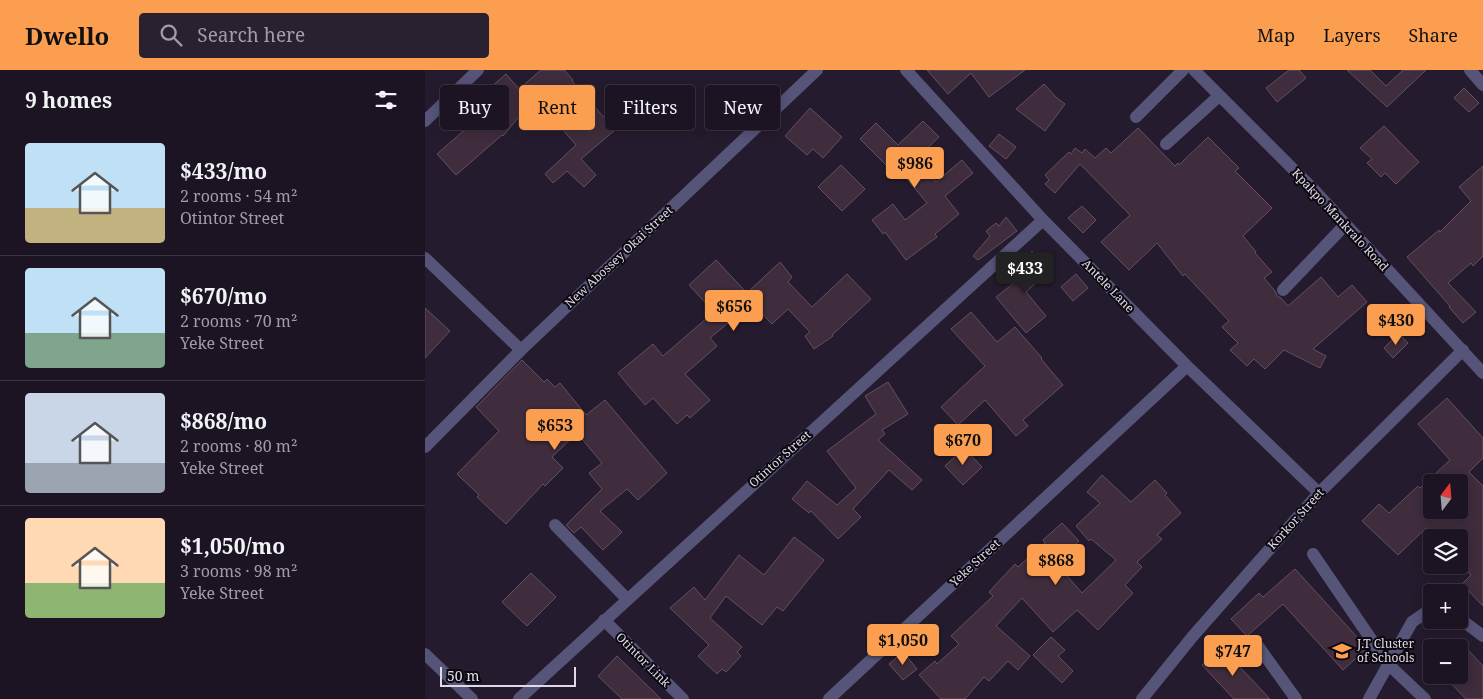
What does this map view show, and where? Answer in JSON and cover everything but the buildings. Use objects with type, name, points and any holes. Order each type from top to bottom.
[{"type":"street","points":[[425,121],[478,70]]},
{"type":"street","name":"New Abossey Okai Street","points":[[425,448],[521,350],[817,70]]},
{"type":"street","name":"Antele Lane","points":[[906,70],[1043,220],[1187,366],[1319,493]]},
{"type":"street","points":[[1136,117],[1183,70]]},
{"type":"street","name":"Kpakpo Mankralo Road","points":[[1194,70],[1315,192],[1483,373]]},
{"type":"street","points":[[1470,70],[1483,85]]},
{"type":"street","points":[[1166,144],[1219,96]]},
{"type":"street","name":"Otintor Street","points":[[519,699],[1043,220]]},
{"type":"street","points":[[1283,290],[1345,225]]},
{"type":"street","points":[[425,258],[521,350]]},
{"type":"street","name":"Korkor Street","points":[[1141,699],[1193,636],[1319,493],[1463,350]]},
{"type":"street","name":"Yeke Street","points":[[829,699],[1187,366]]},
{"type":"street","points":[[555,525],[627,599]]},
{"type":"street","points":[[1313,554],[1388,664],[1425,699]]},
{"type":"street","points":[[1369,699],[1412,622],[1423,614]]},
{"type":"street","name":"Otintor Link","points":[[604,620],[683,699]]},
{"type":"street","points":[[1468,624],[1483,636]]},
{"type":"street","points":[[1258,646],[1296,699]]},
{"type":"street","points":[[425,654],[472,699]]},
{"type":"place","name":"J.T Cluster of Schools","points":[[1342,651]]}]
